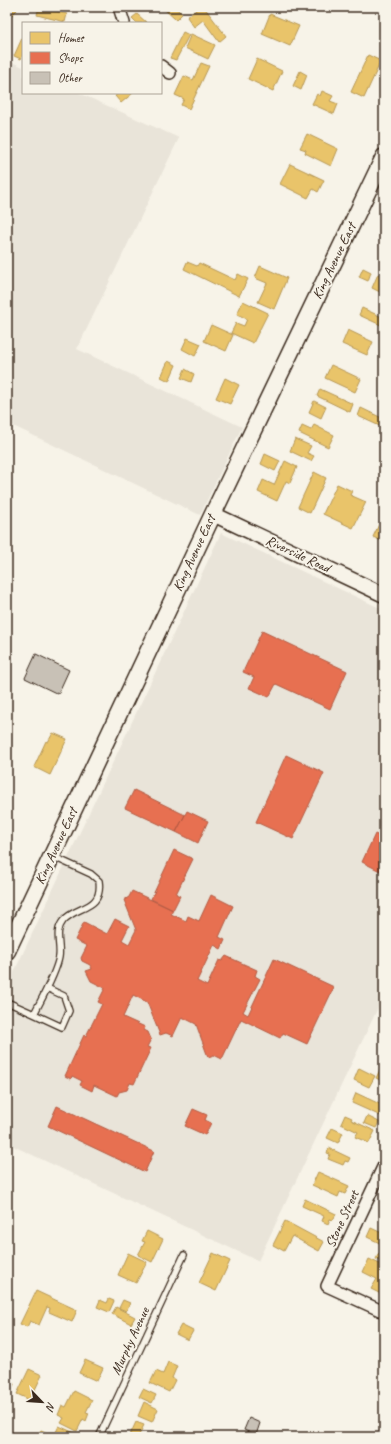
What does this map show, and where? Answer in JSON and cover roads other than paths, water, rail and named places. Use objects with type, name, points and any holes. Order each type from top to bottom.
[{"type":"main road","name":"King Avenue East","points":[[7,951],[213,514],[384,157]]},
{"type":"street","points":[[119,7],[124,22]]},
{"type":"street","points":[[162,67],[170,73]]},
{"type":"street","name":"Riverside Road","points":[[213,514],[384,595]]},
{"type":"street","name":"Stone Street","points":[[384,1165],[327,1286],[384,1312]]},
{"type":"lane","points":[[34,1014],[47,988],[59,957],[58,936],[63,921],[71,914],[91,905],[100,889],[99,881],[91,874],[52,856]]},
{"type":"lane","points":[[7,1002],[62,1027],[70,1011],[64,996],[47,988]]},
{"type":"lane","name":"Murphy Avenue","points":[[99,1437],[184,1255]]}]
